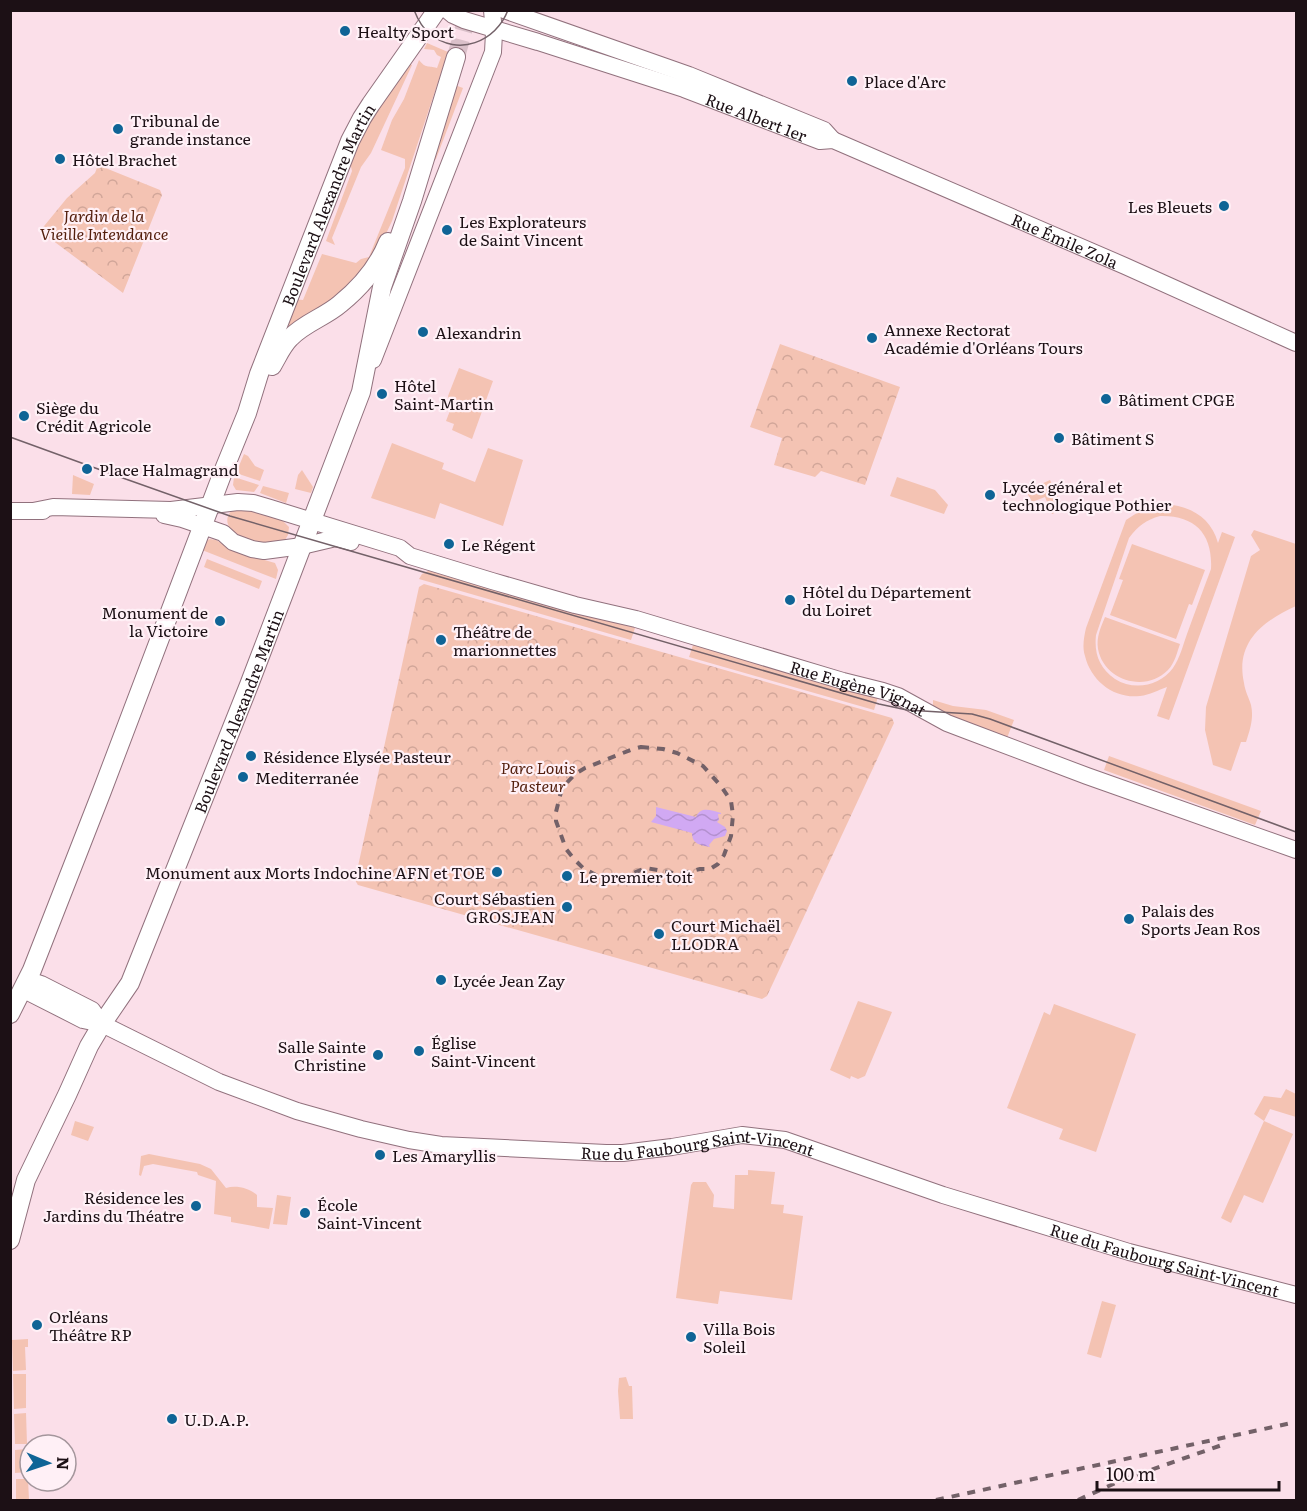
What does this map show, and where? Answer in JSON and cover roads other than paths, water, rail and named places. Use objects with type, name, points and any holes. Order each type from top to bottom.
[{"type":"main road","name":"Boulevard Alexandre Martin","points":[[10,1014],[32,970],[99,799],[247,413],[259,374],[351,138],[371,104],[437,10]]},
{"type":"main road","name":"Boulevard Alexandre Martin","points":[[10,1240],[26,1179],[89,1046],[130,983],[302,546],[317,518],[361,392],[382,286],[411,201],[453,56],[385,251],[371,273],[339,306],[302,328],[289,339],[247,413]]},
{"type":"street","name":"Rue Albert 1er","points":[[447,10],[457,18],[684,89],[820,141],[833,140]]},
{"type":"street","name":"Boulevard Alexandre Martin","points":[[361,392],[491,57],[494,43],[492,10]]},
{"type":"street","name":"Rue Albert 1er","points":[[504,10],[700,79],[824,130],[833,140]]},
{"type":"street","points":[[408,273],[420,255],[500,50],[509,42],[529,40]]},
{"type":"street","name":"Rue Émile Zola","points":[[833,140],[1125,266],[1296,343]]},
{"type":"street","points":[[33,511],[52,507],[171,510],[238,502],[253,503],[317,518]]},
{"type":"street","points":[[211,504],[223,533],[233,542],[264,551],[302,546]]},
{"type":"street","points":[[10,511],[165,515],[182,519],[199,535]]},
{"type":"street","points":[[33,511],[57,515],[167,519],[184,525],[199,535],[223,533]]},
{"type":"street","name":"Rue Eugène Vignat","points":[[317,518],[400,548],[410,556]]},
{"type":"street","name":"Rue Eugène Vignat","points":[[302,546],[336,538],[389,554],[410,556],[883,691],[898,696],[947,723],[1087,776],[1296,850]]},
{"type":"street","name":"Rue du Faubourg Saint-Vincent","points":[[25,983],[28,992],[82,1020],[102,1024],[219,1082],[297,1111],[390,1136],[441,1145],[606,1153],[672,1147],[741,1135],[785,1140],[943,1195],[1118,1249],[1296,1295]]},
{"type":"water","points":[[656,807],[696,817],[703,810],[721,813],[718,814],[717,822],[727,831],[725,836],[714,839],[710,847],[700,845],[693,840],[692,833],[651,822],[656,816]]},
{"type":"tunnel","points":[[456,57],[469,10]]},
{"type":"tram line","points":[[414,10],[420,24],[430,34],[441,41],[464,45],[485,38],[495,30],[508,10]]},
{"type":"tram line","points":[[10,437],[230,516],[879,704],[907,710],[972,714],[990,719],[1296,832]]},
{"type":"railway","points":[[641,747],[677,753],[703,766],[731,801],[733,815],[731,836],[724,855],[718,864],[710,869],[679,874],[646,868],[619,879],[603,879],[583,868],[566,849],[556,821],[562,788],[575,774],[585,768],[641,747]]},
{"type":"railway","points":[[936,1500],[1296,1422]]},
{"type":"railway","points":[[1078,1500],[1122,1480],[1222,1445]]},
{"type":"place","name":"Healty Sport","points":[[345,31]]},
{"type":"place","name":"Place d'Arc","points":[[852,81]]},
{"type":"place","name":"Tribunal de grande instance","points":[[118,129]]},
{"type":"place","name":"Hôtel Brachet","points":[[60,159]]},
{"type":"place","name":"Les Bleuets","points":[[1224,206]]},
{"type":"place","name":"Les Explorateurs de Saint Vincent","points":[[447,230]]},
{"type":"place","name":"Alexandrin","points":[[423,332]]},
{"type":"place","name":"Annexe Rectorat Académie d'Orléans Tours","points":[[872,338]]},
{"type":"place","name":"Hôtel Saint-Martin","points":[[382,394]]},
{"type":"place","name":"Bâtiment CPGE","points":[[1106,399]]},
{"type":"place","name":"Siège du Crédit Agricole","points":[[24,416]]},
{"type":"place","name":"Bâtiment S","points":[[1059,438]]},
{"type":"place","name":"Place Halmagrand","points":[[87,469]]},
{"type":"place","name":"Lycée général et technologique Pothier","points":[[990,495]]},
{"type":"place","name":"Le Régent","points":[[449,544]]},
{"type":"place","name":"Hôtel du Département du Loiret","points":[[790,600]]},
{"type":"place","name":"Monument de la Victoire","points":[[220,621]]},
{"type":"place","name":"Théâtre de marionnettes","points":[[441,640]]},
{"type":"place","name":"Résidence Elysée Pasteur","points":[[251,756]]},
{"type":"place","name":"Mediterranée","points":[[243,777]]},
{"type":"place","name":"Monument aux Morts Indochine AFN et TOE","points":[[497,872]]},
{"type":"place","name":"Le premier toit","points":[[567,876]]},
{"type":"place","name":"Court Sébastien GROSJEAN","points":[[567,907]]},
{"type":"place","name":"Palais des Sports Jean Ros","points":[[1129,919]]},
{"type":"place","name":"Court Michaël LLODRA","points":[[659,934]]},
{"type":"place","name":"Lycée Jean Zay","points":[[441,980]]},
{"type":"place","name":"Église Saint-Vincent","points":[[419,1051]]},
{"type":"place","name":"Salle Sainte Christine","points":[[378,1055]]},
{"type":"place","name":"Les Amaryllis","points":[[380,1155]]},
{"type":"place","name":"Résidence les Jardins du Théatre","points":[[196,1206]]},
{"type":"place","name":"École Saint-Vincent","points":[[305,1213]]},
{"type":"place","name":"Orléans Théâtre RP","points":[[37,1325]]},
{"type":"place","name":"Villa Bois Soleil","points":[[691,1337]]},
{"type":"place","name":"U.D.A.P.","points":[[172,1419]]},
{"type":"park label","name":"Jardin de la Vieille Intendance","points":[[104,224]]},
{"type":"park label","name":"Parc Louis Pasteur","points":[[538,776]]}]
